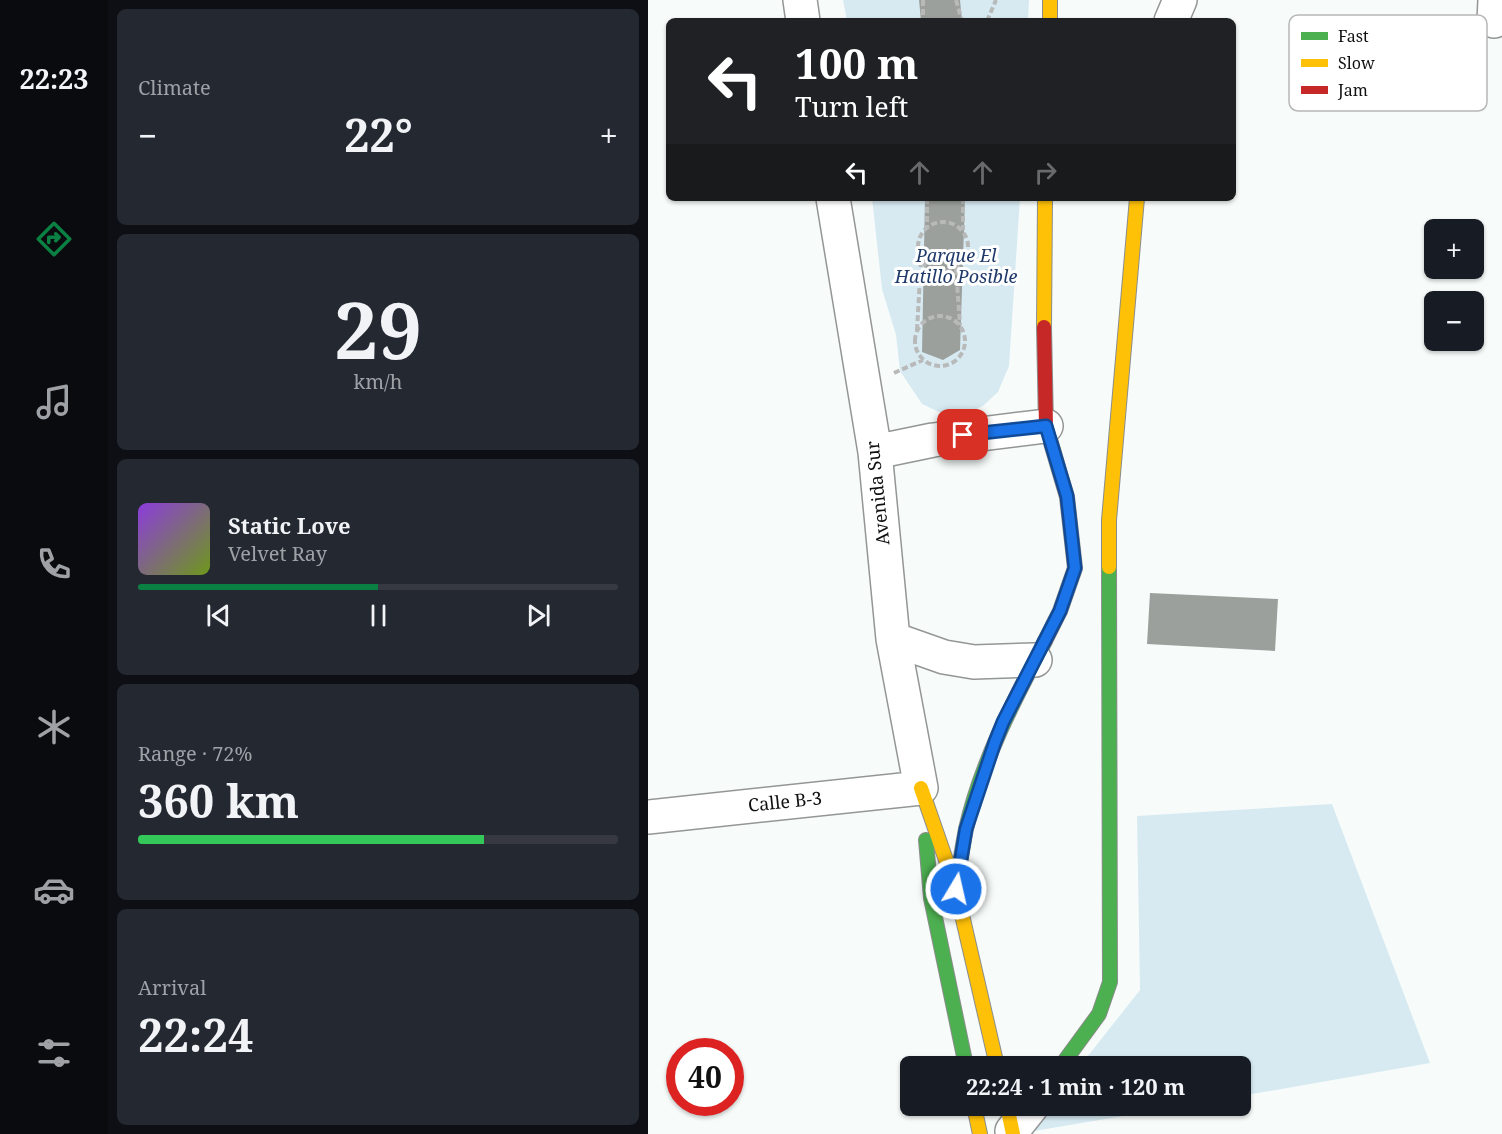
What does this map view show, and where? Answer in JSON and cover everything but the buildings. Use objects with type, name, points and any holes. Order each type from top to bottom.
[{"type":"street","points":[[800,0],[803,18]]},
{"type":"street","points":[[1050,0],[1050,18]]},
{"type":"street","points":[[1172,18],[1180,0]]},
{"type":"street","name":"Avenida Sur","points":[[833,201],[875,452],[893,639],[921,788],[931,898],[964,1056]]},
{"type":"street","name":"Avenida Sur","points":[[956,889],[966,829],[980,782],[1003,722],[1060,611],[1075,568],[1067,496],[1046,426],[1043,291],[1046,201]]},
{"type":"street","points":[[1068,1056],[1099,1014],[1110,982],[1109,520],[1137,201]]},
{"type":"street","points":[[875,452],[953,437],[1046,426]]},
{"type":"street","points":[[893,639],[944,657],[974,662],[1035,660]]},
{"type":"street","name":"Avenida Sur","points":[[921,788],[956,889],[996,1056]]},
{"type":"street","name":"Calle B-3","points":[[648,817],[921,788]]},
{"type":"street","points":[[976,1116],[980,1134]]},
{"type":"path","points":[[923,0],[923,18]]},
{"type":"path","points":[[956,0],[961,18]]},
{"type":"path","points":[[988,18],[996,0]]},
{"type":"path","points":[[927,201],[927,227]]},
{"type":"path","points":[[921,261],[930,269],[943,272],[956,269],[966,258],[968,244],[963,231],[963,201]]},
{"type":"path","points":[[956,269],[960,325],[966,338],[963,352],[954,363],[940,367],[923,360],[918,355],[914,344],[921,261],[917,249],[919,236],[927,227],[938,221],[951,222],[963,231]]},
{"type":"path","points":[[916,331],[924,321],[936,316],[949,317],[960,325]]},
{"type":"path","points":[[887,376],[923,360]]},
{"type":"green space","points":[[843,0],[1029,0],[1028,18],[846,18]]},
{"type":"green space","name":"Parque El Hatillo Posible","points":[[872,201],[1020,201],[1009,366],[998,392],[983,406],[965,414],[941,413],[922,404],[900,371],[896,335],[882,289]]},
{"type":"green space","points":[[1332,804],[1430,1063],[1251,1094],[1251,1056],[1088,1056],[1140,990],[1137,816]]},
{"type":"green space","points":[[1041,1116],[1123,1116],[1028,1132]]},
{"type":"traffic: fast","points":[[1068,1056],[1099,1014],[1110,982],[1109,567]]},
{"type":"traffic: fast","points":[[956,889],[966,829],[980,780],[1010,710],[1045,641]]},
{"type":"traffic: fast","points":[[926,840],[931,898],[964,1056]]},
{"type":"traffic: slow","points":[[1050,0],[1050,18]]},
{"type":"traffic: slow","points":[[1044,327],[1045,201]]},
{"type":"traffic: slow","points":[[1109,567],[1109,520],[1137,201]]},
{"type":"traffic: slow","points":[[921,788],[956,889],[995,1056]]},
{"type":"traffic: slow","points":[[976,1116],[980,1134]]},
{"type":"traffic: slow","points":[[1009,1116],[1013,1134]]},
{"type":"traffic: jam","points":[[1044,327],[1046,426],[1067,497],[1075,568],[1060,611],[1045,641]]},
{"type":"route","points":[[956,889],[966,829],[980,782],[1003,722],[1060,611],[1075,568],[1067,496],[1046,426],[963,435]]}]
